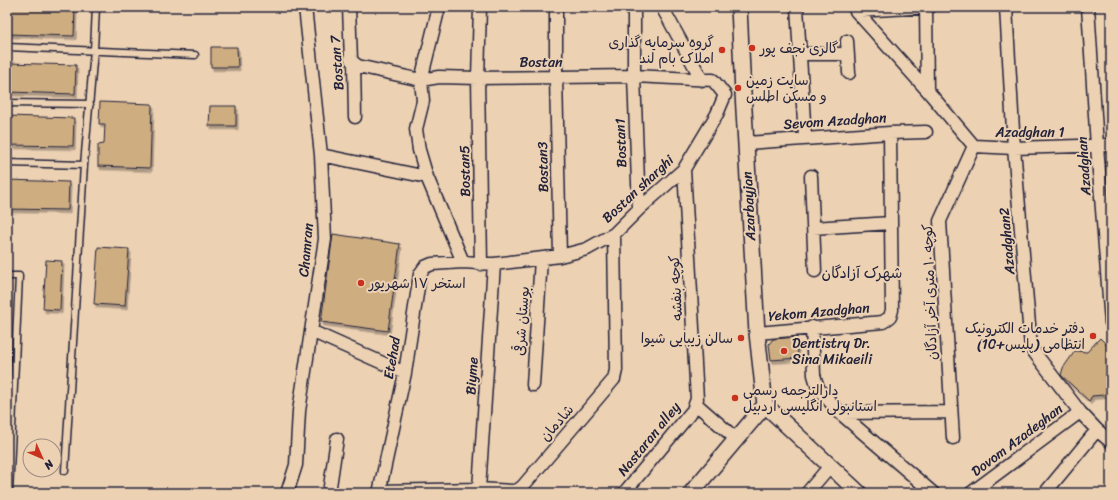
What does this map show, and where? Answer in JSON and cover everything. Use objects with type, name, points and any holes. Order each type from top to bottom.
[{"type":"street","name":"Chamran","points":[[287,493],[296,465],[299,411],[325,239],[321,155],[305,7]]},
{"type":"street","name":"Bostan 7","points":[[349,7],[351,60],[354,63],[355,116]]},
{"type":"street","points":[[439,7],[421,80],[424,101],[416,129],[419,150],[427,177],[463,262]]},
{"type":"street","name":"Bostan5","points":[[480,7],[478,78],[481,264]]},
{"type":"street","name":"Bostan3","points":[[556,7],[560,256]]},
{"type":"street","name":"Bostan1","points":[[634,7],[634,76],[639,209]]},
{"type":"street","name":"Azarbayjan","points":[[739,7],[742,93],[757,333],[765,405]]},
{"type":"street","points":[[797,7],[806,138]]},
{"type":"street","points":[[926,7],[928,90]]},
{"type":"street","points":[[855,9],[930,7]]},
{"type":"street","name":"Azadghan2","points":[[1006,7],[1014,148],[1031,348],[1080,412],[1111,442]]},
{"type":"street","name":"Azadghan","points":[[1088,7],[1111,323]]},
{"type":"street","points":[[664,9],[702,80]]},
{"type":"street","points":[[855,9],[928,90],[974,146]]},
{"type":"street","points":[[847,41],[849,73]]},
{"type":"street","points":[[800,54],[848,54]]},
{"type":"street","name":"Bostan","points":[[354,63],[358,66],[421,80],[439,77],[634,76],[713,80],[725,95]]},
{"type":"street","points":[[725,95],[742,93]]},
{"type":"street","name":"Bostan sharghi","points":[[463,262],[494,264],[560,256],[587,249],[614,234],[639,209],[684,170],[717,114],[725,95]]},
{"type":"street","name":"Sevom Azadghan","points":[[746,142],[926,132]]},
{"type":"street","name":"Yekom Azadghan","points":[[757,333],[883,322],[890,317],[892,310],[890,133]]},
{"type":"street","name":"Azadghan 1","points":[[974,146],[1014,148],[1111,145]]},
{"type":"street","name":"کوچه ۱۰ متری آخر آزادگان","points":[[953,438],[940,221],[974,146]]},
{"type":"street","points":[[321,155],[427,177]]},
{"type":"street","name":"کوچه بنفشه","points":[[684,170],[697,399],[696,404]]},
{"type":"street","points":[[812,176],[815,271]]},
{"type":"street","points":[[814,228],[891,223]]},
{"type":"street","name":"شادمان","points":[[379,492],[518,490],[614,379],[616,370],[614,234]]},
{"type":"street","name":"بوستان شرقی","points":[[532,385],[541,259]]},
{"type":"street","name":"Etehad","points":[[379,492],[405,373],[420,274],[425,267],[432,264],[463,262]]},
{"type":"street","name":"Biyme","points":[[480,490],[494,264]]},
{"type":"street","points":[[812,327],[814,375],[818,388],[840,413],[933,493]]},
{"type":"street","points":[[311,331],[405,373]]},
{"type":"street","points":[[696,404],[736,439]]},
{"type":"street","name":"Nastaran alley","points":[[624,493],[696,404]]},
{"type":"street","points":[[691,493],[765,405],[859,493]]},
{"type":"street","points":[[840,413],[951,412]]},
{"type":"street","name":"Dovom Azadeghan","points":[[971,493],[1080,412]]},
{"type":"street","points":[[1045,493],[1097,430]]},
{"type":"street","points":[[329,493],[337,439]]},
{"type":"street","points":[[807,493],[830,466]]},
{"type":"lane","points":[[65,471],[84,165],[90,104],[96,7]]},
{"type":"lane","points":[[7,47],[195,55]]},
{"type":"lane","points":[[7,103],[90,104]]},
{"type":"lane","points":[[7,163],[84,165]]},
{"type":"lane","points":[[7,276],[19,276],[10,428],[9,493]]},
{"type":"building","points":[[7,7],[75,8],[74,36],[7,34]]},
{"type":"building","points":[[211,47],[237,47],[238,67],[211,67]]},
{"type":"building","points":[[7,63],[76,65],[75,94],[7,92]]},
{"type":"building","points":[[100,102],[152,104],[150,168],[98,166],[98,145],[104,144],[105,124],[99,124]]},
{"type":"building","points":[[210,106],[236,106],[236,126],[209,126]]},
{"type":"building","points":[[7,116],[74,118],[73,146],[7,145]]},
{"type":"building","points":[[7,180],[69,182],[68,210],[7,209]]},
{"type":"building","name":"استخر ١٧ شهریور","points":[[333,234],[400,244],[388,331],[321,322]]},
{"type":"building","points":[[98,247],[129,249],[125,306],[94,304]]},
{"type":"building","points":[[46,260],[62,261],[60,310],[43,309]]},
{"type":"building","name":"Dentistry Dr. Sina Mikaeili","points":[[797,337],[798,358],[771,360],[769,344],[773,339]]},
{"type":"building","points":[[1100,338],[1111,353],[1111,374],[1109,376],[1110,388],[1104,395],[1092,396],[1089,401],[1061,375],[1063,368],[1075,351],[1087,352]]},
{"type":"place","name":"گالری نجف پور","points":[[752,48]]},
{"type":"place","name":"گروه سرمایه گذاری املاک بام لند","points":[[722,50]]},
{"type":"place","name":"سایت زمین و مسکن اطلس","points":[[738,88]]},
{"type":"place","name":"استخر ١٧ شهریور","points":[[361,283]]},
{"type":"place","name":"دفتر خدمات الکترونیک انتظامی (پلیس+10)","points":[[1093,336]]},
{"type":"place","name":"سالن زیبایی شیوا","points":[[741,338]]},
{"type":"place","name":"Dentistry Dr. Sina Mikaeili","points":[[784,351]]},
{"type":"place","name":"دارالترجمه رسمی استانبولی انگلیسی اردبیل","points":[[735,398]]},
{"type":"district","name":"شهرک آزادگان","points":[[862,273]]}]
